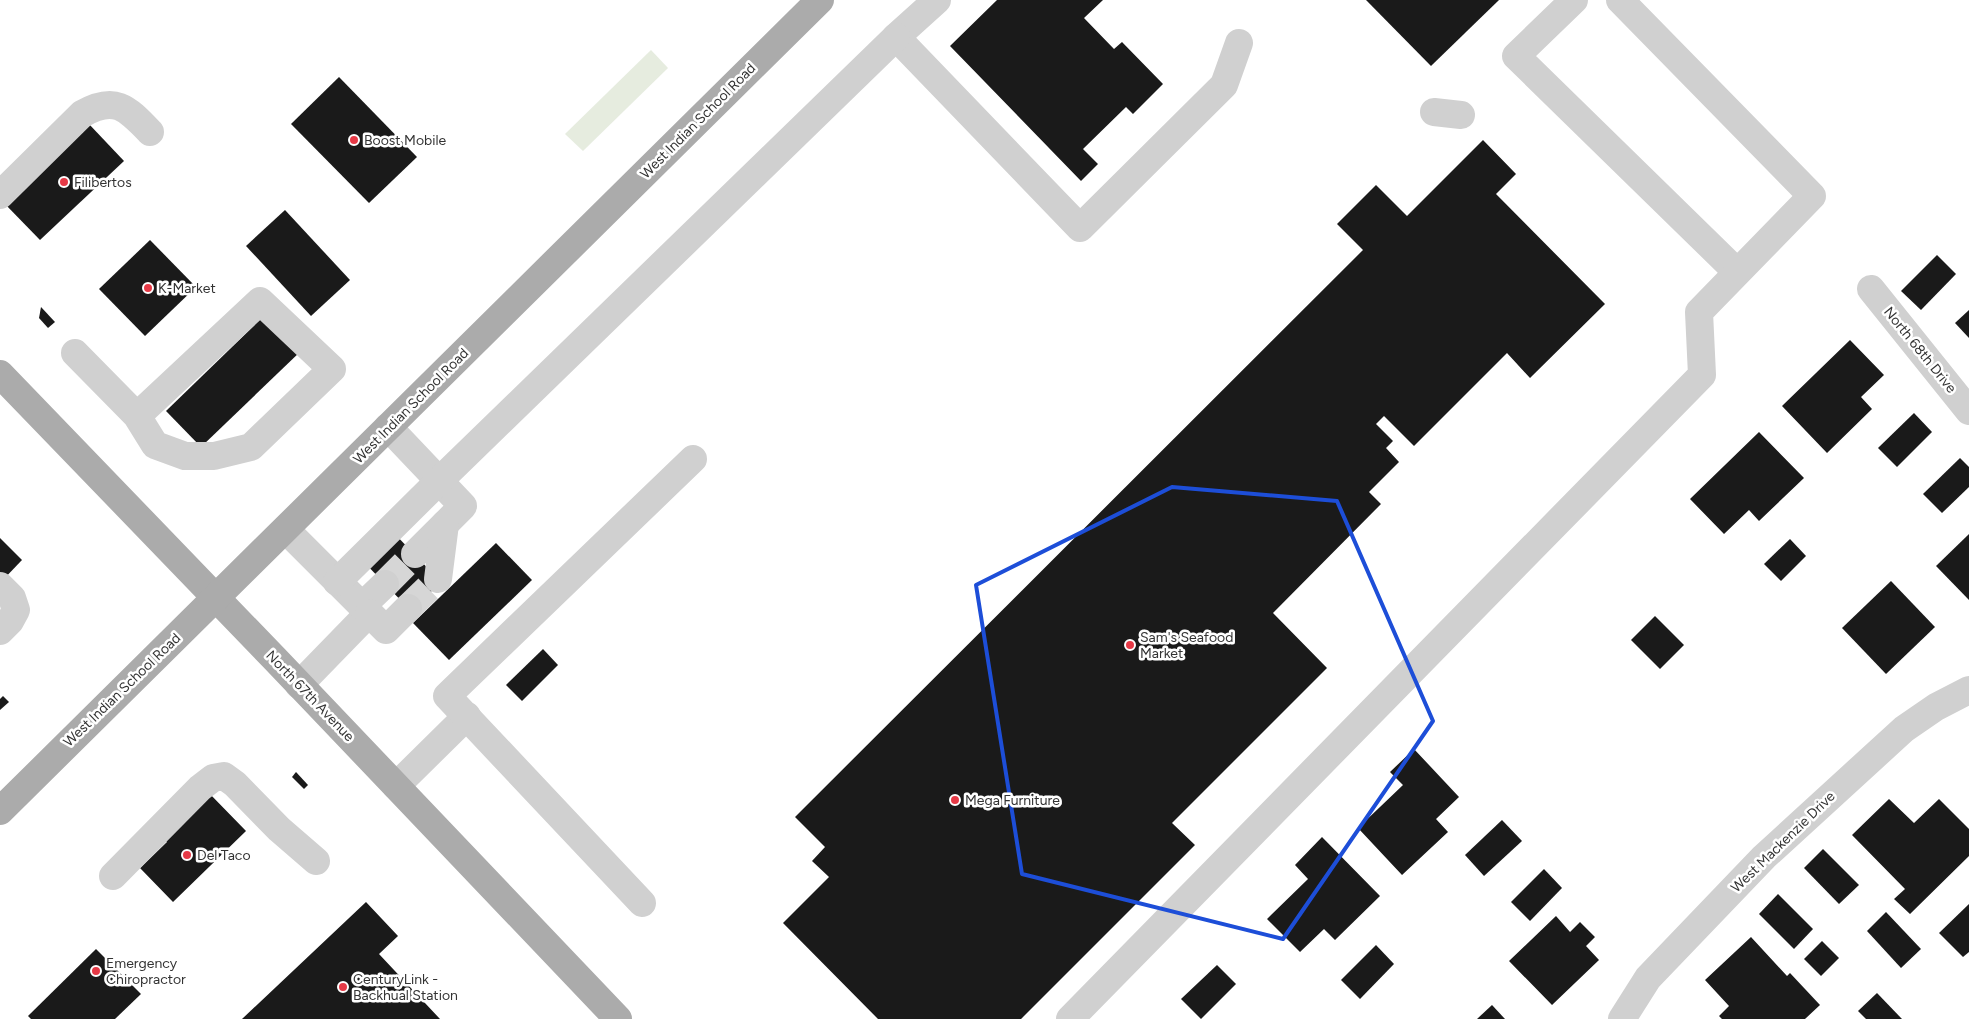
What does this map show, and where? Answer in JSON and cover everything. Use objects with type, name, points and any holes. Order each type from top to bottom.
[{"type":"main road","name":"West Indian School Road","points":[[0,811],[820,0]]},
{"type":"main road","name":"North 67th Avenue","points":[[0,374],[618,1019]]},
{"type":"lane","points":[[338,582],[439,480],[896,37],[937,0]]},
{"type":"lane","points":[[1574,0],[1516,56],[1737,272]]},
{"type":"lane","points":[[1070,1019],[1702,375],[1698,312],[1812,196],[1620,0]]},
{"type":"lane","points":[[896,37],[1080,228],[1224,85],[1239,43]]},
{"type":"lane","points":[[0,195],[82,114],[98,105],[116,105],[134,115],[150,132]]},
{"type":"lane","points":[[1434,112],[1460,115]]},
{"type":"lane","name":"North 68th Drive","points":[[1871,289],[1969,411]]},
{"type":"lane","points":[[75,353],[137,416],[155,445],[185,456],[214,456],[251,447],[332,369],[260,301],[137,416]]},
{"type":"lane","points":[[388,427],[463,506],[415,554]]},
{"type":"lane","points":[[642,903],[447,696],[692,459]]},
{"type":"lane","points":[[438,579],[445,524]]},
{"type":"lane","points":[[286,530],[386,630],[408,608]]},
{"type":"lane","points":[[299,685],[385,584]]},
{"type":"lane","points":[[0,586],[12,598],[16,610],[10,621],[0,631]]},
{"type":"lane","name":"West Mackenzie Drive","points":[[1622,1019],[1648,978],[1764,857],[1904,729],[1936,707],[1969,690]]},
{"type":"lane","points":[[396,786],[467,716]]},
{"type":"lane","points":[[113,876],[200,788],[213,778],[224,776],[236,784],[279,829],[316,861]]},
{"type":"highlighted area","points":[[1172,487],[1337,501],[1433,721],[1283,939],[1022,874],[976,585]]},
{"type":"shaded area","points":[[651,50],[668,68],[583,151],[565,134]]},
{"type":"building","points":[[997,0],[1103,0],[1084,18],[1114,49],[1122,42],[1163,84],[1133,114],[1126,107],[1083,149],[1098,164],[1081,181],[950,46]]},
{"type":"building","points":[[1366,0],[1499,0],[1431,66]]},
{"type":"building","name":"Boost Mobile","points":[[339,77],[417,157],[369,203],[291,124]]},
{"type":"building","name":"Filibertos","points":[[88,123],[124,161],[40,240],[4,203]]},
{"type":"building","points":[[1483,140],[1516,174],[1496,194],[1605,304],[1530,378],[1507,353],[1414,446],[1384,416],[1376,424],[1393,441],[1386,448],[1399,462],[1369,492],[1381,504],[1273,613],[1327,668],[1172,823],[1195,845],[1021,1019],[878,1019],[783,923],[829,877],[812,861],[825,847],[795,817],[1363,250],[1337,224],[1376,185],[1407,216]]},
{"type":"building","points":[[285,210],[350,280],[311,316],[246,246]]},
{"type":"building","name":"K-Market","points":[[150,240],[196,287],[145,336],[99,289]]},
{"type":"building","points":[[1937,255],[1956,274],[1921,310],[1901,291]]},
{"type":"building","points":[[41,307],[55,322],[48,328],[39,318]]},
{"type":"building","points":[[1969,310],[1969,338],[1955,323]]},
{"type":"building","points":[[267,313],[302,350],[201,447],[166,411]]},
{"type":"building","points":[[1850,340],[1884,375],[1861,397],[1872,409],[1827,453],[1782,406]]},
{"type":"building","points":[[1914,413],[1932,432],[1897,467],[1878,448]]},
{"type":"building","points":[[1759,432],[1804,478],[1759,521],[1749,510],[1724,534],[1690,499]]},
{"type":"building","points":[[1960,458],[1969,467],[1969,487],[1942,513],[1923,494]]},
{"type":"building","points":[[392,531],[441,582],[411,611],[362,560]]},
{"type":"building","points":[[1969,534],[1969,600],[1936,566]]},
{"type":"building","points":[[0,538],[22,560],[0,583]]},
{"type":"building","points":[[1790,539],[1806,556],[1781,581],[1764,564]]},
{"type":"building","points":[[496,543],[532,580],[449,660],[413,623]]},
{"type":"building","points":[[1891,581],[1935,627],[1886,674],[1842,628]]},
{"type":"building","points":[[1655,616],[1684,645],[1660,669],[1631,640]]},
{"type":"building","points":[[543,649],[558,665],[522,701],[506,685]]},
{"type":"building","points":[[3,696],[9,702],[0,710],[0,699]]},
{"type":"building","points":[[1414,749],[1459,797],[1436,819],[1448,832],[1402,875],[1358,828],[1403,785],[1390,772]]},
{"type":"building","points":[[296,772],[308,785],[304,789],[292,777]]},
{"type":"building","name":"Del Taco","points":[[208,792],[246,831],[173,902],[140,868],[167,842],[162,838]]},
{"type":"building","points":[[1889,799],[1914,823],[1939,799],[1969,829],[1969,856],[1910,914],[1894,899],[1905,889],[1852,835]]},
{"type":"building","points":[[1502,820],[1522,841],[1484,876],[1465,855]]},
{"type":"building","points":[[1322,837],[1380,896],[1335,940],[1324,929],[1300,952],[1267,919],[1308,879],[1295,865]]},
{"type":"building","points":[[1823,849],[1859,885],[1839,904],[1804,868]]},
{"type":"building","points":[[1544,869],[1562,888],[1530,921],[1511,902]]},
{"type":"building","points":[[1778,894],[1813,929],[1794,949],[1759,914]]},
{"type":"building","name":"CenturyLink - Backhual Station","points":[[366,902],[398,936],[379,954],[440,1019],[242,1019]]},
{"type":"building","points":[[1969,904],[1969,952],[1963,957],[1939,933]]},
{"type":"building","points":[[1886,912],[1921,949],[1901,968],[1867,931]]},
{"type":"building","points":[[1556,916],[1570,932],[1580,922],[1595,937],[1586,946],[1599,960],[1552,1005],[1509,961]]},
{"type":"building","points":[[1751,937],[1787,976],[1790,973],[1820,1005],[1805,1019],[1722,1019],[1719,1016],[1729,1006],[1705,980]]},
{"type":"building","points":[[1822,941],[1839,958],[1821,976],[1804,959]]},
{"type":"building","points":[[1376,945],[1394,964],[1360,999],[1341,980]]},
{"type":"building","name":"Emergency Chiropractor","points":[[96,949],[141,994],[115,1019],[31,1019],[28,1016]]},
{"type":"building","points":[[1217,965],[1236,984],[1201,1019],[1181,999]]},
{"type":"building","points":[[1877,993],[1902,1019],[1866,1019],[1858,1011]]},
{"type":"building","points":[[1492,1005],[1505,1019],[1477,1019]]},
{"type":"tunnel","points":[[385,584],[415,554]]},
{"type":"tunnel","points":[[408,608],[438,579]]},
{"type":"place","name":"Boost Mobile","points":[[354,140]]},
{"type":"place","name":"Filibertos","points":[[64,182]]},
{"type":"place","name":"K-Market","points":[[148,288]]},
{"type":"place","name":"Sam's Seafood Market","points":[[1130,645]]},
{"type":"place","name":"Mega Furniture","points":[[955,800]]},
{"type":"place","name":"Del Taco","points":[[187,855]]},
{"type":"place","name":"Emergency Chiropractor","points":[[96,971]]},
{"type":"place","name":"CenturyLink - Backhual Station","points":[[343,987]]}]
